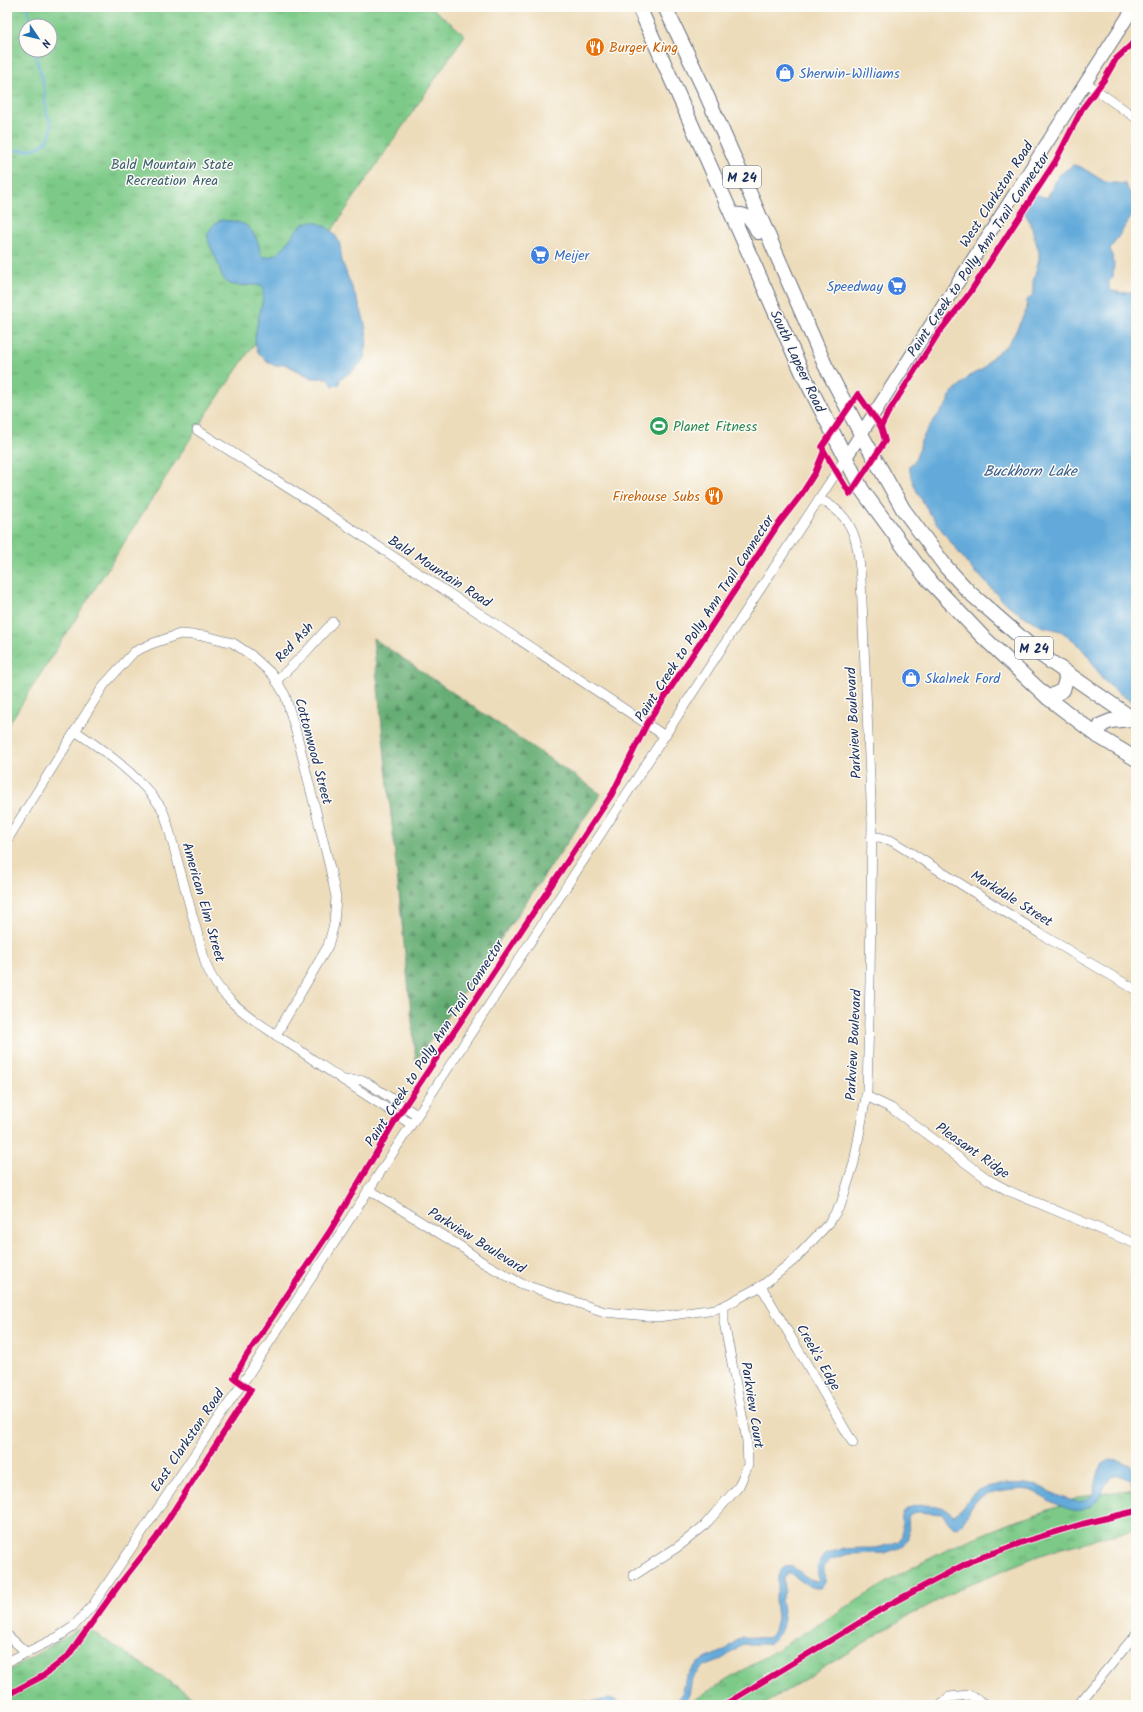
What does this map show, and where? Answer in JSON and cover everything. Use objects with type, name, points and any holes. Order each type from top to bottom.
[{"type":"main road","name":"South Lapeer Road","points":[[639,7],[701,143],[786,337],[845,459],[862,490],[925,576],[981,635],[1048,698],[1098,736],[1136,759]]},
{"type":"main road","name":"South Lapeer Road","points":[[665,7],[706,93],[724,138],[825,365],[861,434],[903,509],[946,567],[969,592],[1041,655],[1134,720]]},
{"type":"main road","name":"West Clarkston Road","points":[[845,459],[1134,7]]},
{"type":"main road","points":[[701,143],[724,138]]},
{"type":"main road","points":[[733,215],[742,214],[748,216],[752,221],[793,310],[807,323]]},
{"type":"main road","points":[[1048,698],[1063,690],[1066,679],[1065,672]]},
{"type":"main road","points":[[1098,736],[1101,725],[1111,721],[1134,720]]},
{"type":"street","points":[[1086,82],[1136,118]]},
{"type":"street","name":"Bald Mountain Road","points":[[197,430],[323,510],[665,736]]},
{"type":"street","name":"East Clarkston Road","points":[[7,1662],[58,1637],[73,1627],[93,1605],[250,1372],[845,459]]},
{"type":"street","name":"Parkview Boulevard","points":[[368,1189],[463,1248],[482,1262],[522,1284],[605,1312],[658,1317],[715,1309],[724,1306],[761,1286],[789,1264],[829,1223],[841,1204],[854,1163],[866,1096],[870,980],[871,838],[861,586],[857,542],[843,515],[833,506],[819,499]]},
{"type":"street","name":"Red Ash","points":[[276,681],[305,653],[333,622]]},
{"type":"street","name":"Cottonwood Street","points":[[7,840],[104,685],[134,652],[151,644],[180,634],[206,636],[233,643],[251,655],[273,675],[285,695],[297,735],[336,897],[334,924],[328,946],[276,1034]]},
{"type":"street","name":"American Elm Street","points":[[75,730],[102,748],[137,780],[161,807],[168,826],[200,945],[211,977],[222,993],[247,1016],[411,1124]]},
{"type":"street","name":"Markdale Street","points":[[871,838],[879,837],[892,841],[917,855],[1033,929],[1136,990]]},
{"type":"street","points":[[343,1080],[363,1080],[417,1115]]},
{"type":"street","name":"Pleasant Ridge","points":[[866,1096],[891,1108],[989,1180],[1009,1191],[1136,1244]]},
{"type":"street","name":"Creek's Edge","points":[[761,1286],[853,1443]]},
{"type":"street","name":"Parkview Court","points":[[633,1576],[679,1546],[704,1526],[739,1486],[748,1465],[747,1441],[724,1322],[724,1306]]},
{"type":"street","points":[[1078,1705],[1136,1634]]},
{"type":"street","points":[[7,1635],[26,1652]]},
{"type":"street","points":[[941,1705],[949,1696],[970,1695],[986,1705]]},
{"type":"green space","name":"Bald Mountain State Recreation Area","points":[[7,7],[431,7],[465,35],[197,428],[7,727]]},
{"type":"green space","points":[[373,638],[601,794],[416,1061]]},
{"type":"green space","points":[[1136,1489],[1136,1530],[1058,1549],[967,1585],[901,1620],[763,1705],[686,1705],[913,1567],[959,1544],[1010,1523],[1058,1507],[1079,1497]]},
{"type":"green space","points":[[83,1626],[205,1705],[7,1705],[7,1672]]},
{"type":"water","name":"Buckhorn Lake","points":[[1073,165],[1081,167],[1105,182],[1125,184],[1136,204],[1136,210],[1110,249],[1114,263],[1113,278],[1109,281],[1109,288],[1112,291],[1123,293],[1136,291],[1136,703],[1124,697],[1103,680],[1088,656],[1077,643],[1061,631],[1041,626],[1017,612],[1001,599],[979,575],[975,573],[946,536],[924,504],[911,476],[910,465],[914,462],[920,448],[921,441],[928,428],[949,401],[950,395],[971,375],[983,369],[992,357],[1007,345],[1015,333],[1027,308],[1026,301],[1033,295],[1033,282],[1039,259],[1039,252],[1030,222],[1024,212],[1035,194],[1047,198],[1058,176]]},
{"type":"water","points":[[221,220],[238,222],[247,227],[256,237],[260,254],[263,257],[273,256],[280,251],[302,225],[309,222],[318,223],[324,226],[337,238],[340,244],[343,264],[362,313],[367,339],[362,361],[354,370],[340,379],[339,385],[333,386],[328,378],[312,378],[285,364],[275,366],[258,352],[255,338],[262,302],[263,287],[255,285],[234,285],[224,280],[208,239],[210,229]]},
{"type":"water","points":[[1109,1460],[1131,1465],[1136,1480],[1136,1495],[1130,1480],[1119,1475],[1114,1475],[1110,1478],[1095,1502],[1089,1507],[1081,1510],[1068,1509],[1029,1490],[1003,1491],[989,1494],[976,1501],[964,1521],[956,1528],[951,1525],[942,1514],[916,1512],[910,1514],[908,1517],[909,1538],[902,1547],[885,1553],[849,1554],[830,1560],[824,1567],[825,1582],[818,1588],[808,1585],[791,1573],[788,1573],[784,1578],[785,1591],[781,1600],[784,1618],[779,1634],[769,1644],[744,1644],[722,1659],[704,1666],[692,1678],[689,1695],[681,1705],[672,1705],[683,1692],[686,1676],[695,1665],[706,1658],[724,1651],[742,1637],[767,1638],[774,1631],[777,1618],[775,1599],[778,1589],[778,1576],[782,1569],[791,1567],[817,1582],[819,1580],[818,1568],[820,1560],[827,1554],[845,1549],[878,1548],[899,1541],[902,1533],[902,1517],[907,1509],[919,1505],[926,1505],[944,1508],[954,1515],[974,1493],[983,1488],[1008,1484],[1026,1484],[1038,1487],[1069,1500],[1083,1501],[1092,1495],[1100,1468],[1102,1464]]},
{"type":"water","points":[[608,1699],[615,1700],[623,1704],[637,1705],[571,1705],[583,1700],[590,1702]]},
{"type":"waterway","points":[[27,7],[30,18]]},
{"type":"waterway","points":[[7,150],[30,150],[36,148],[43,145],[50,134],[51,124],[46,111],[44,86],[36,58]]},
{"type":"cycle path","name":"Paint Creek to Polly Ann Trail Connector","points":[[7,1695],[43,1676],[68,1656],[119,1585],[156,1538],[251,1390],[234,1378],[245,1358],[330,1231],[398,1116],[612,794],[647,724],[777,526],[801,495],[815,473],[824,451],[850,494],[885,441],[881,427],[888,413],[938,334],[969,294],[1055,162],[1082,109],[1104,80],[1116,59],[1131,45],[1136,37]]},
{"type":"cycle path","points":[[824,451],[822,447],[858,394],[881,427]]},
{"type":"cycle path","points":[[724,1705],[890,1604],[971,1561],[1026,1541],[1082,1524],[1136,1511]]},
{"type":"place","name":"Burger King","points":[[595,47]]},
{"type":"place","name":"Sherwin-Williams","points":[[785,73]]},
{"type":"place","name":"Meijer","points":[[540,255]]},
{"type":"place","name":"Speedway","points":[[897,286]]},
{"type":"place","name":"Planet Fitness","points":[[659,426]]},
{"type":"place","name":"Firehouse Subs","points":[[714,496]]},
{"type":"place","name":"Skalnek Ford","points":[[911,678]]}]
